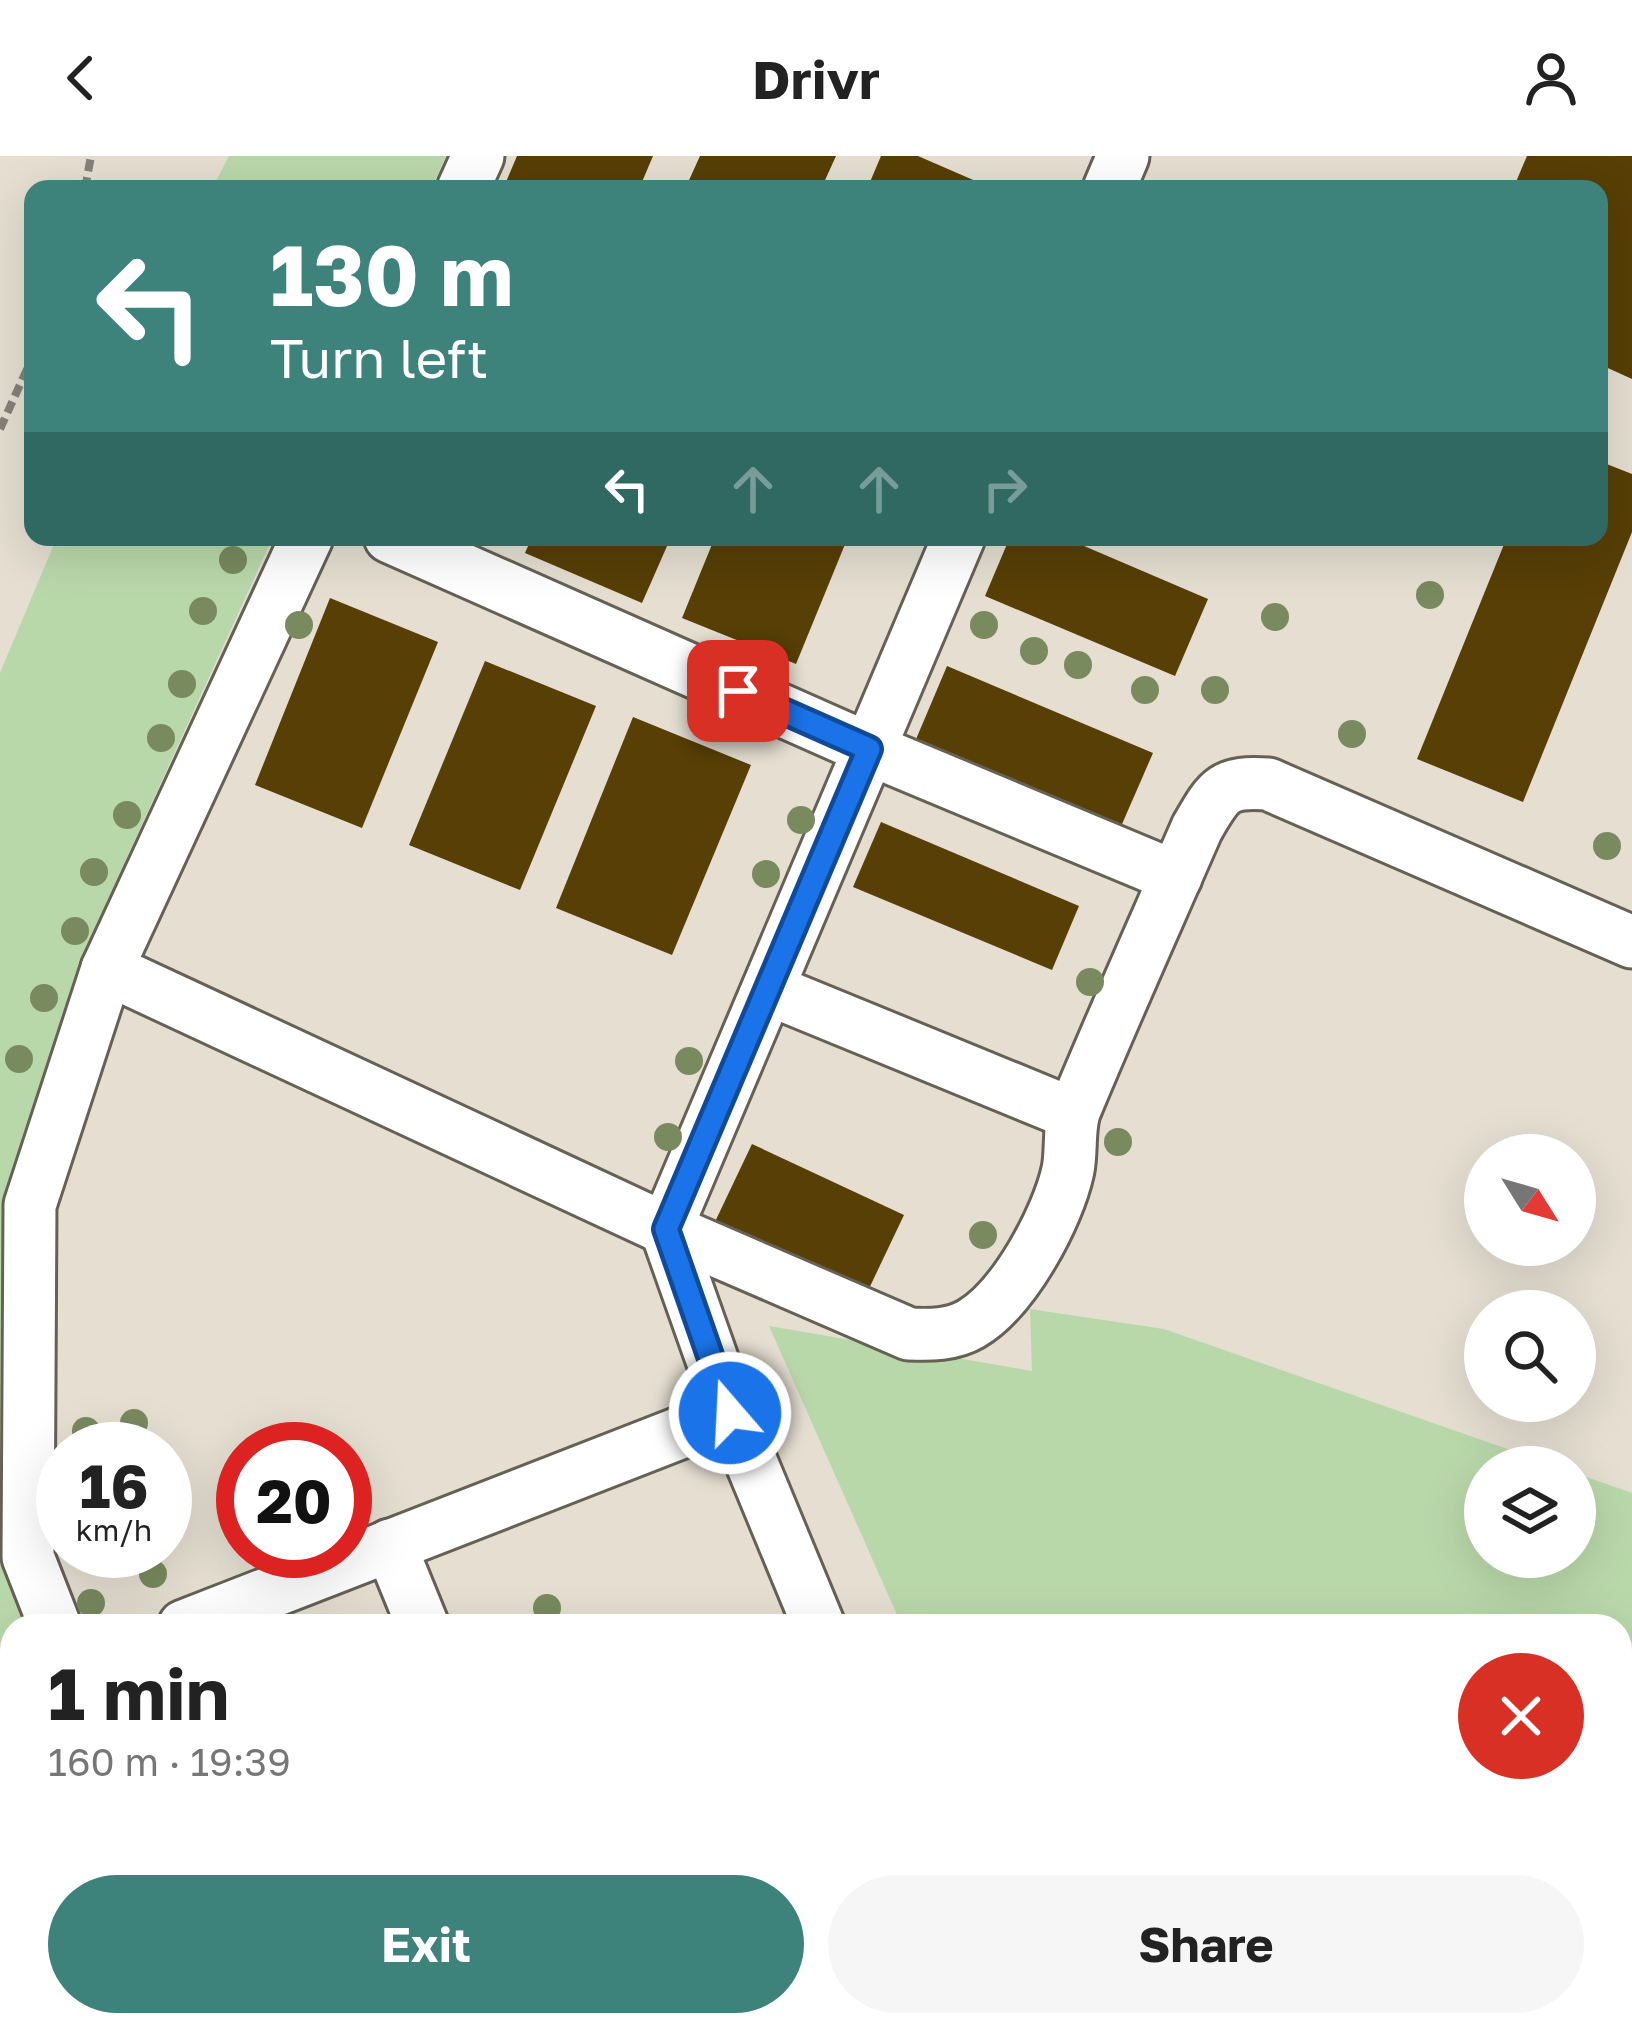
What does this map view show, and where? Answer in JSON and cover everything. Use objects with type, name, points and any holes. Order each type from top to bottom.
[{"type":"lane","points":[[50,1614],[28,1557],[30,1204],[107,969],[303,546]]},
{"type":"lane","points":[[410,546],[869,749],[1176,877]]},
{"type":"lane","points":[[814,1614],[730,1413],[666,1229],[955,546]]},
{"type":"lane","points":[[107,969],[666,1229],[909,1334],[936,1335],[970,1324],[992,1308],[1026,1265],[1066,1176],[1072,1114],[1214,799],[1237,782],[1268,784],[1632,942]]},
{"type":"lane","points":[[768,988],[1072,1114]]},
{"type":"lane","points":[[221,1614],[730,1413]]},
{"type":"lane","points":[[390,1545],[418,1614]]},
{"type":"path","points":[[0,429],[24,376]]},
{"type":"green space","points":[[229,156],[446,156],[435,180],[217,180]]},
{"type":"green space","points":[[53,546],[269,546],[127,857],[14,1204],[0,1537],[0,673]]},
{"type":"green space","points":[[1030,1309],[1164,1329],[1499,1446],[1464,1446],[1464,1578],[1596,1578],[1596,1480],[1632,1493],[1632,1614],[897,1614],[769,1326],[1032,1371]]},
{"type":"green space","points":[[0,1537],[29,1614],[0,1614]]},
{"type":"building","points":[[517,156],[653,156],[643,180],[507,180]]},
{"type":"building","points":[[700,156],[836,156],[825,180],[689,180]]},
{"type":"building","points":[[881,156],[918,156],[973,180],[871,180]]},
{"type":"building","points":[[1527,156],[1632,156],[1632,379],[1608,368],[1608,180],[1517,180]]},
{"type":"building","points":[[1608,465],[1632,474],[1632,532],[1523,802],[1417,759],[1503,546],[1608,546]]},
{"type":"building","points":[[528,546],[667,546],[642,603],[525,553]]},
{"type":"building","points":[[711,546],[844,546],[796,664],[682,618]]},
{"type":"building","points":[[1006,546],[1084,546],[1208,599],[1175,676],[985,596]]},
{"type":"building","points":[[330,598],[438,642],[362,828],[255,785]]},
{"type":"building","points":[[485,661],[596,706],[520,890],[409,845]]},
{"type":"building","points":[[947,666],[1153,753],[1119,831],[914,744]]},
{"type":"building","points":[[633,717],[751,765],[672,955],[556,908]]},
{"type":"building","points":[[881,822],[1079,906],[1052,970],[853,887]]},
{"type":"building","points":[[752,1144],[904,1215],[865,1297],[713,1226]]},
{"type":"route","points":[[730,1413],[666,1229],[869,749],[738,691]]}]
